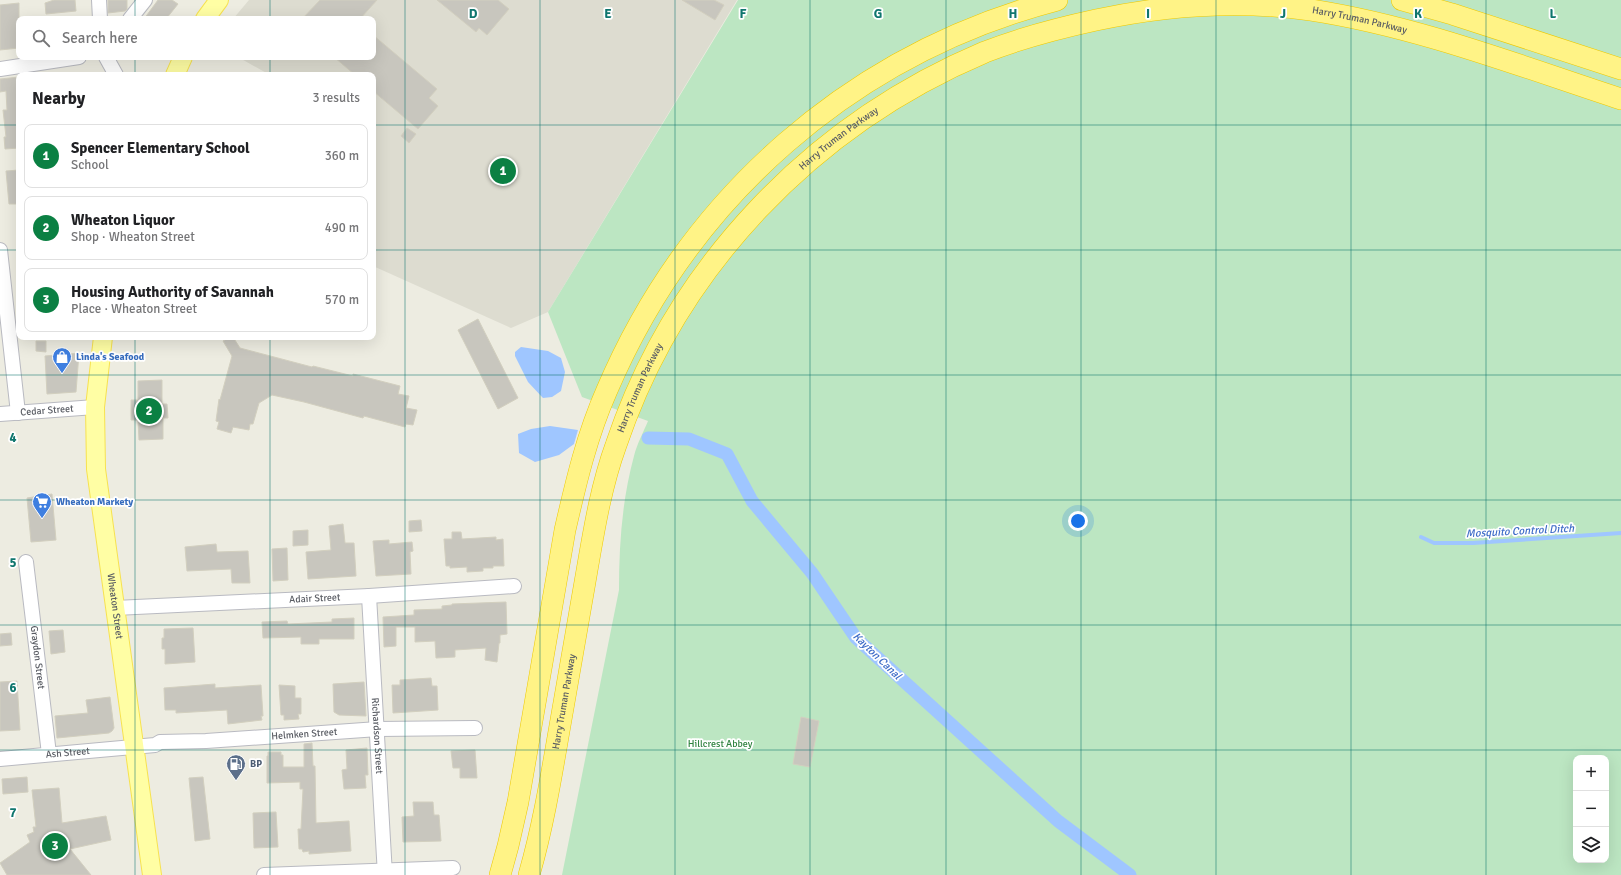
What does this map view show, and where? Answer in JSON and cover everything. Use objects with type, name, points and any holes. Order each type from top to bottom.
[{"type":"highway","points":[[500,875],[518,802],[565,530],[575,487],[591,432],[606,391],[650,304],[678,262],[706,225],[738,188],[773,153],[810,122],[849,94],[933,45],[977,25],[1024,9],[1057,0]]},
{"type":"highway","points":[[1402,0],[1452,14],[1621,69]]},
{"type":"highway","name":"Harry Truman Parkway","points":[[529,875],[546,808],[593,535],[615,445],[632,402],[652,359],[674,319],[728,243],[792,174],[828,144],[865,117],[945,71],[988,51],[1032,36],[1123,14],[1177,8],[1216,6],[1262,6],[1308,10],[1354,18],[1444,41],[1621,99]]},
{"type":"main road","points":[[207,16],[219,0]]},
{"type":"main road","points":[[176,72],[182,60]]},
{"type":"main road","name":"Wheaton Street","points":[[103,340],[94,407],[96,469],[152,875]]},
{"type":"street","points":[[99,0],[100,16]]},
{"type":"street","points":[[132,16],[145,0]]},
{"type":"street","points":[[0,69],[59,60]]},
{"type":"street","points":[[108,60],[114,72]]},
{"type":"street","points":[[0,250],[18,413]]},
{"type":"street","name":"Cedar Street","points":[[0,414],[94,407]]},
{"type":"street","name":"Graydon Street","points":[[26,562],[49,754]]},
{"type":"street","name":"Adair Street","points":[[115,608],[369,596],[514,586]]},
{"type":"street","name":"Richardson Street","points":[[369,596],[378,729],[385,872]]},
{"type":"street","name":"Helmken Street","points":[[135,746],[155,745],[160,742],[206,741],[378,729],[476,728]]},
{"type":"street","name":"Ash Street","points":[[0,759],[135,746]]},
{"type":"street","points":[[264,875],[385,872],[453,868]]},
{"type":"shaded area","points":[[249,0],[737,0],[548,312],[511,328],[376,267],[376,72],[265,72],[243,60],[376,60],[376,16],[236,16]]},
{"type":"green space","name":"Hillcrest Abbey","points":[[738,0],[1621,0],[1621,875],[562,875],[619,590],[624,506],[630,473],[638,443],[648,421],[582,397],[548,312]]},
{"type":"water","points":[[521,347],[548,351],[561,358],[565,372],[561,391],[552,397],[543,398],[528,382],[515,356],[515,352]]},
{"type":"water","points":[[550,426],[578,430],[574,444],[559,455],[535,462],[519,453],[518,434],[531,429]]},
{"type":"building","points":[[54,0],[75,0],[76,11],[46,14],[45,3]]},
{"type":"building","points":[[108,0],[127,0],[127,9],[125,11],[108,13]]},
{"type":"building","points":[[158,0],[172,0],[178,4],[168,16],[146,16]]},
{"type":"building","points":[[320,0],[377,0],[363,16],[305,16]]},
{"type":"building","points":[[437,0],[498,0],[509,9],[487,35],[479,28],[476,32]]},
{"type":"building","points":[[682,0],[714,0],[724,5],[715,20]]},
{"type":"building","points":[[19,3],[19,16],[16,16],[16,48],[0,50],[0,5]]},
{"type":"building","points":[[376,38],[437,89],[429,98],[438,106],[418,129],[376,94],[376,72],[352,72],[338,60],[376,60]]},
{"type":"building","points":[[16,77],[16,148],[5,149],[4,137],[6,137],[3,110],[7,110],[6,91],[0,92],[0,79]]},
{"type":"building","points":[[407,128],[416,134],[409,143],[401,136]]},
{"type":"building","points":[[16,170],[16,204],[9,204],[6,171]]},
{"type":"building","points":[[478,319],[518,398],[498,409],[458,330]]},
{"type":"building","points":[[235,340],[240,348],[312,367],[353,376],[353,374],[400,386],[398,394],[409,396],[406,408],[417,410],[413,425],[406,424],[405,427],[272,395],[259,403],[253,424],[250,424],[249,430],[233,427],[231,433],[217,429],[219,422],[216,421],[219,399],[220,400],[232,356],[223,341]]},
{"type":"building","points":[[36,341],[46,341],[46,352],[36,351]]},
{"type":"building","name":"Linda's Seafood","points":[[79,353],[76,392],[47,394],[45,356]]},
{"type":"building","points":[[162,380],[162,404],[167,404],[168,418],[163,418],[163,439],[139,440],[138,420],[131,420],[131,400],[138,400],[138,381]]},
{"type":"building","name":"Wheaton Markety","points":[[52,494],[56,540],[31,542],[27,498]]},
{"type":"building","points":[[421,520],[422,531],[409,532],[409,521]]},
{"type":"building","points":[[343,524],[345,543],[354,543],[356,576],[308,579],[306,552],[331,550],[329,526]]},
{"type":"building","points":[[308,530],[308,545],[293,546],[293,531]]},
{"type":"building","points":[[452,532],[461,532],[462,539],[496,537],[496,540],[503,539],[504,566],[493,566],[493,568],[483,568],[483,571],[467,572],[467,567],[450,568],[450,566],[446,566],[444,539],[452,539]]},
{"type":"building","points":[[389,540],[389,544],[412,542],[413,551],[410,552],[411,574],[376,576],[373,541]]},
{"type":"building","points":[[216,544],[217,552],[248,551],[250,583],[232,583],[231,569],[187,571],[185,547]]},
{"type":"building","points":[[287,548],[288,580],[273,581],[272,549]]},
{"type":"building","points":[[506,602],[507,634],[500,635],[497,662],[485,660],[486,648],[455,650],[455,657],[436,658],[435,641],[415,642],[415,627],[396,627],[396,646],[384,647],[383,617],[414,615],[414,610],[442,609],[442,606],[452,604]]},
{"type":"building","points":[[354,618],[354,639],[319,639],[319,644],[301,644],[301,637],[263,638],[262,622],[287,621],[288,624],[332,622],[332,619]]},
{"type":"building","points":[[193,628],[195,662],[165,664],[165,649],[162,649],[164,629]]},
{"type":"building","points":[[63,630],[65,652],[51,654],[49,631]]},
{"type":"building","points":[[11,633],[12,645],[0,646],[0,634]]},
{"type":"building","points":[[431,678],[432,686],[437,686],[438,710],[393,713],[392,685],[400,685],[400,680]]},
{"type":"building","points":[[17,681],[20,730],[0,731],[0,682]]},
{"type":"building","points":[[364,682],[366,716],[339,715],[334,712],[333,684]]},
{"type":"building","points":[[215,684],[215,688],[261,685],[262,720],[228,724],[227,710],[176,713],[176,710],[165,710],[164,688]]},
{"type":"building","points":[[279,685],[295,686],[295,698],[301,698],[301,714],[298,714],[299,719],[284,720],[284,715],[281,715]]},
{"type":"building","points":[[110,697],[114,728],[112,731],[109,733],[57,738],[55,716],[88,713],[86,700]]},
{"type":"building","points":[[801,717],[819,721],[810,767],[793,764]]},
{"type":"building","points":[[312,743],[313,766],[315,766],[316,823],[349,821],[351,851],[309,854],[309,851],[303,852],[302,849],[299,849],[298,829],[301,829],[303,789],[300,789],[300,782],[267,783],[268,752],[281,752],[281,755],[283,755],[283,767],[304,767],[304,744]]},
{"type":"building","points":[[367,748],[368,775],[365,775],[366,788],[344,789],[342,770],[347,769],[346,750]]},
{"type":"building","points":[[475,750],[477,778],[460,778],[460,768],[453,768],[451,751]]},
{"type":"building","points":[[27,777],[28,792],[3,794],[2,779]]},
{"type":"building","points":[[203,777],[210,839],[195,841],[189,778]]},
{"type":"building","points":[[59,788],[62,823],[106,816],[111,840],[70,849],[91,875],[7,875],[0,863],[30,842],[27,835],[34,832],[33,827],[36,827],[32,790]]},
{"type":"building","points":[[413,802],[433,802],[434,815],[439,815],[441,841],[403,842],[402,817],[414,816]]},
{"type":"building","points":[[276,812],[278,847],[254,848],[253,813]]},
{"type":"waterway","name":"Kayton Canal","points":[[648,438],[689,439],[727,454],[752,501],[812,573],[856,638],[1058,821],[1130,875]]},
{"type":"waterway","name":"Mosquito Control Ditch","points":[[1421,537],[1434,543],[1473,543],[1621,533]]},
{"type":"place","name":"Spencer Elementary School","points":[[503,171]]},
{"type":"place","name":"Linda's Seafood","points":[[62,374]]},
{"type":"place","name":"Wheaton Liquor","points":[[149,411]]},
{"type":"place","name":"Wheaton Markety","points":[[42,519]]},
{"type":"place","name":"BP","points":[[236,781]]},
{"type":"place","name":"Housing Authority of Savannah","points":[[55,846]]}]
